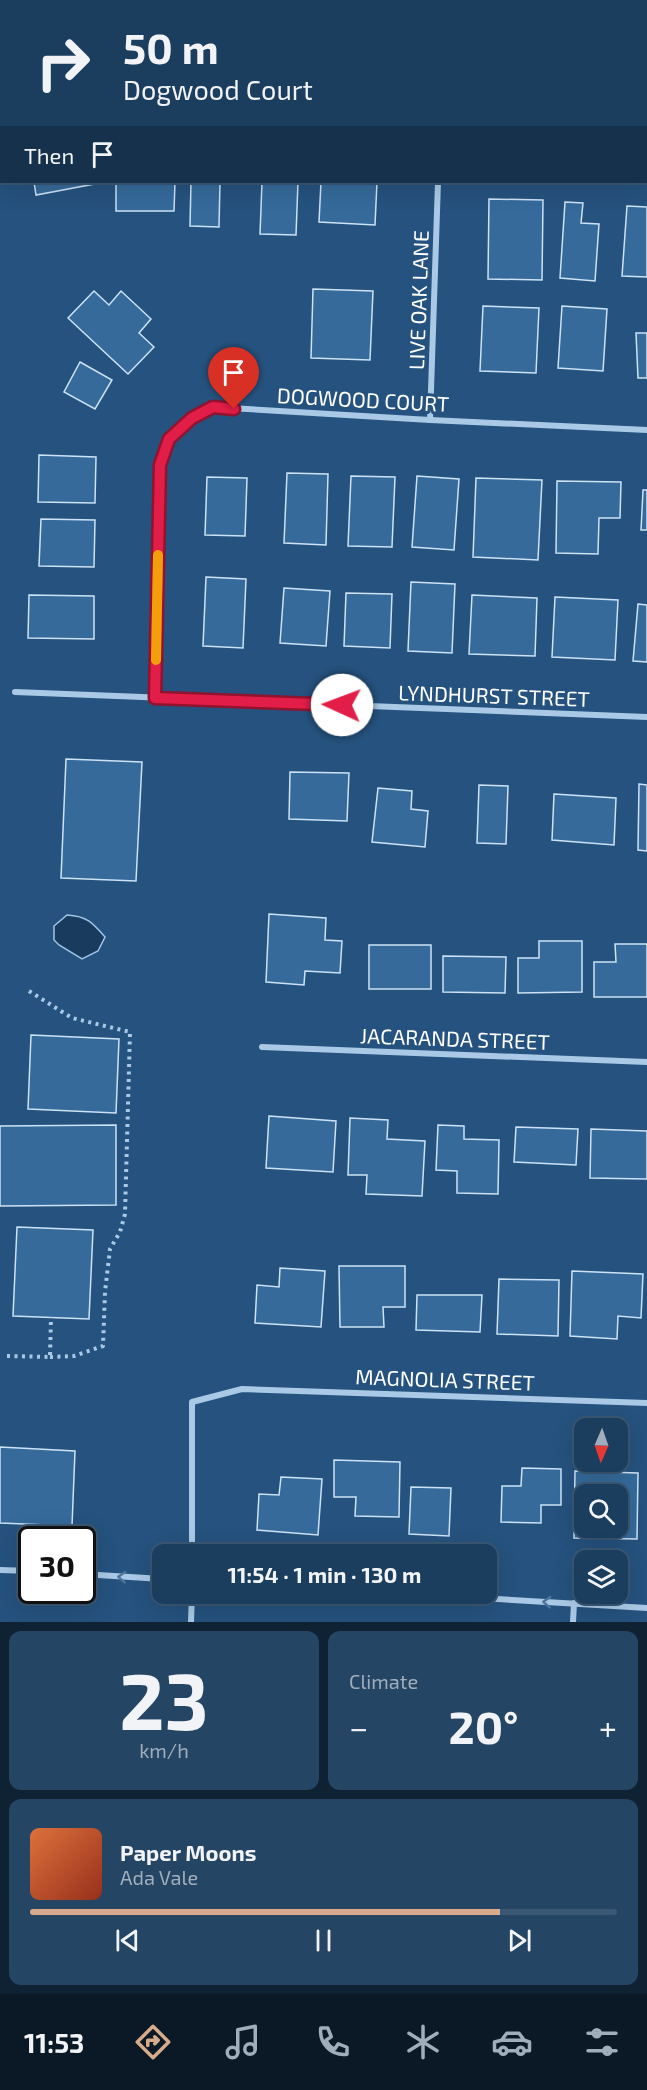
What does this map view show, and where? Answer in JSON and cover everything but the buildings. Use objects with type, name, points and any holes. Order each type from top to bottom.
[{"type":"street","name":"LIVE OAK LANE","points":[[430,420],[438,183]]},
{"type":"street","name":"DOGWOOD COURT","points":[[155,698],[160,465],[169,439],[192,418],[213,407],[647,430]]},
{"type":"street","name":"LYNDHURST STREET","points":[[15,692],[647,717]]},
{"type":"street","name":"JACARANDA STREET","points":[[262,1047],[647,1062]]},
{"type":"street","name":"MAGNOLIA STREET","points":[[192,1544],[192,1402],[242,1389],[647,1403]]},
{"type":"street","points":[[0,1570],[18,1571]]},
{"type":"street","points":[[96,1575],[152,1578]]},
{"type":"street","points":[[497,1599],[647,1608]]},
{"type":"street","points":[[191,1622],[192,1604]]},
{"type":"street","points":[[573,1622],[574,1604]]},
{"type":"path","points":[[7,1356],[50,1358],[74,1356],[103,1346],[105,1292],[110,1249],[120,1232],[125,1214],[130,1032],[72,1018],[29,991]]},
{"type":"path","points":[[50,1358],[51,1317]]},
{"type":"water","points":[[67,915],[89,921],[105,937],[98,951],[82,959],[54,940],[54,926]]},
{"type":"slow traffic","points":[[156,660],[158,555]]},
{"type":"route","points":[[234,409],[213,407],[192,418],[169,439],[160,465],[155,698],[342,705]]}]
